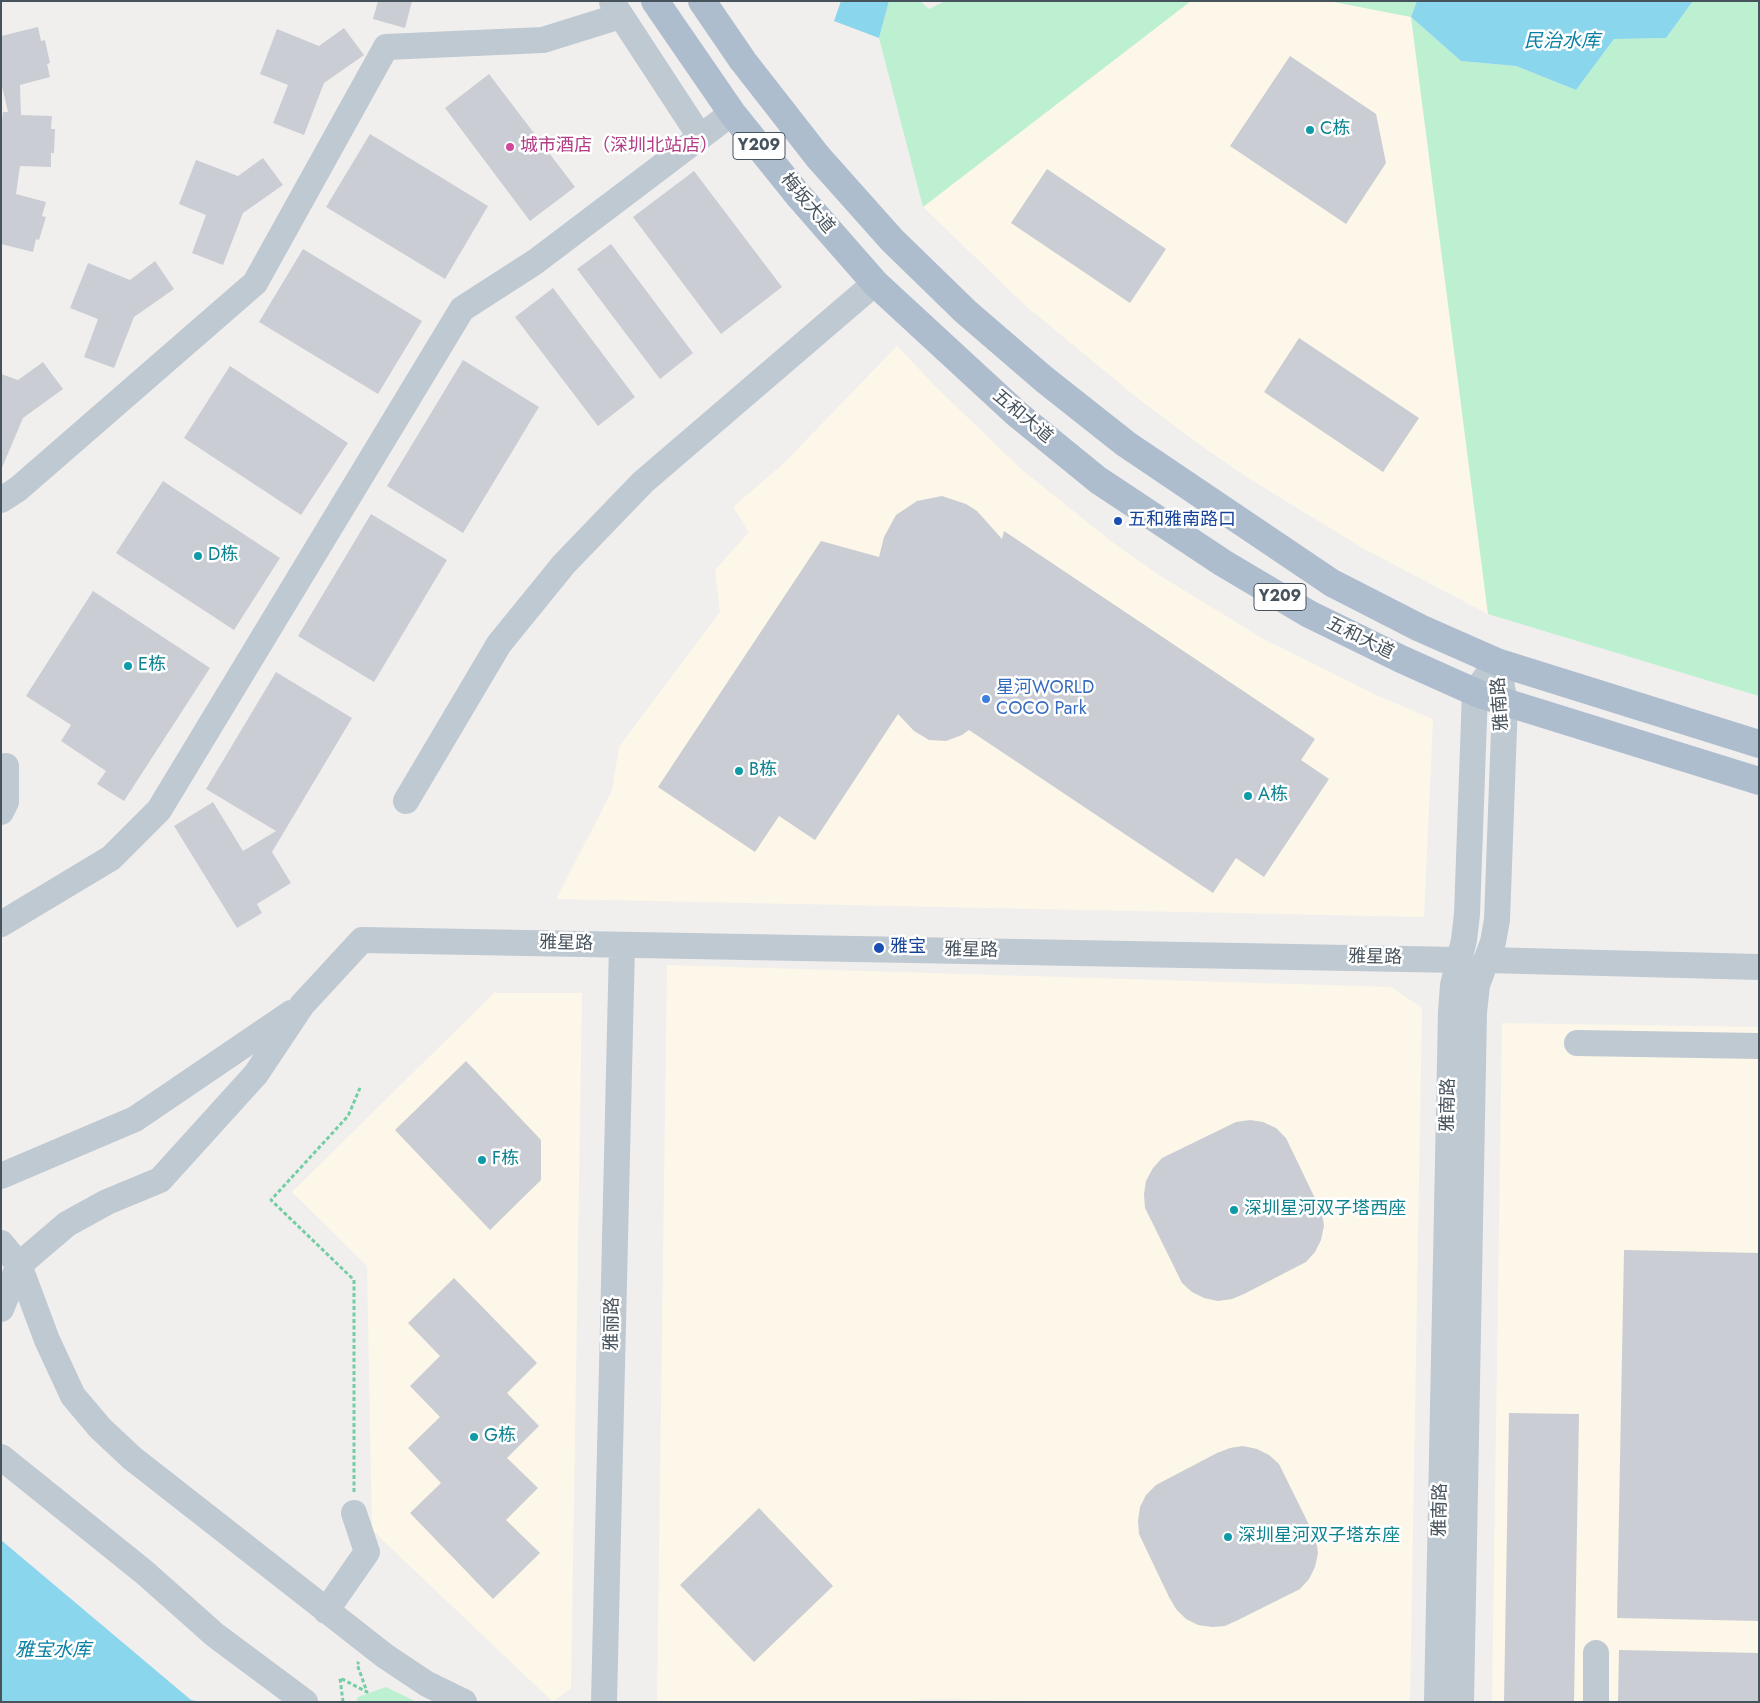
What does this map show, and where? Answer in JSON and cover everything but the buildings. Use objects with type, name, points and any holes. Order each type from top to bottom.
[{"type":"main road","name":"梅坂大道","points":[[655,1],[732,112],[798,194],[874,283]]},
{"type":"main road","name":"五和大道","points":[[702,1],[743,61],[818,157],[892,240],[966,312],[1045,380],[1126,444],[1332,584],[1420,628],[1497,662],[1759,744]]},
{"type":"main road","name":"五和大道","points":[[874,283],[1017,414],[1098,480],[1222,563],[1309,614],[1401,659],[1475,692],[1759,782]]},
{"type":"street","points":[[1,500],[18,489],[255,283],[386,47],[543,40],[616,8],[699,135]]},
{"type":"street","points":[[1,924],[111,858],[159,810],[462,309],[535,262],[699,135],[732,112]]},
{"type":"street","points":[[406,801],[499,644],[564,564],[644,482],[874,283]]},
{"type":"street","name":"雅南路","points":[[1437,1702],[1451,1012],[1453,985],[1464,940],[1466,914],[1475,692],[1497,662]]},
{"type":"street","name":"雅南路","points":[[1461,1702],[1474,1012],[1477,985],[1493,942],[1497,920],[1505,702],[1497,662]]},
{"type":"street","points":[[1,812],[6,802],[6,766]]},
{"type":"street","name":"雅星路","points":[[302,1005],[362,940],[1459,960]]},
{"type":"street","name":"雅丽路","points":[[604,1702],[622,945]]},
{"type":"street","points":[[1486,960],[1759,967]]},
{"type":"street","points":[[1,1176],[135,1119],[302,1005]]},
{"type":"street","points":[[1,1309],[19,1265],[67,1224],[107,1202],[160,1180],[256,1074],[302,1005]]},
{"type":"street","points":[[1577,1043],[1759,1046]]},
{"type":"street","points":[[1,1243],[19,1265],[47,1340],[73,1396],[100,1428],[132,1458],[326,1611],[427,1684],[464,1702]]},
{"type":"street","points":[[1,1457],[144,1572],[215,1635],[305,1702]]},
{"type":"street","points":[[326,1611],[367,1552],[354,1513]]},
{"type":"street","points":[[1596,1653],[1596,1702]]},
{"type":"path","points":[[354,1513],[354,1280],[271,1200],[348,1116],[360,1088]]},
{"type":"path","points":[[343,1702],[340,1678],[367,1692],[357,1664],[362,1658]]},
{"type":"shaded area","points":[[1191,1],[1329,1],[1411,17],[1488,614],[1366,550],[1248,478],[1192,439],[1135,396],[1026,306],[923,207]]},
{"type":"shaded area","points":[[897,346],[937,388],[1021,469],[1112,542],[1159,575],[1265,640],[1376,695],[1433,719],[1424,917],[556,899],[612,791],[619,747],[720,612],[715,570],[749,532],[733,507],[784,463]]},
{"type":"shaded area","points":[[667,965],[1391,987],[1422,1008],[1410,1702],[1110,1702],[920,1699],[917,1702],[657,1702]]},
{"type":"shaded area","points":[[494,993],[582,993],[571,1688],[553,1702],[372,1530],[367,1266],[292,1192]]},
{"type":"shaded area","points":[[1502,1023],[1759,1027],[1759,1702],[1492,1702]]},
{"type":"green space","points":[[889,1],[920,1],[929,9],[945,1],[1191,1],[923,207],[879,38]]},
{"type":"green space","points":[[1329,1],[1417,1],[1411,17]]},
{"type":"green space","points":[[1693,1],[1759,1],[1759,696],[1488,614],[1411,17],[1461,61],[1516,66],[1576,90],[1614,39],[1666,38]]},
{"type":"green space","points":[[386,1687],[417,1702],[356,1702],[358,1697]]},
{"type":"water","points":[[841,1],[889,1],[879,38],[834,21]]},
{"type":"water","name":"民治水库","points":[[1417,1],[1693,1],[1666,38],[1614,39],[1576,90],[1516,66],[1461,61],[1411,17]]},
{"type":"water","name":"雅宝水库","points":[[1,1540],[191,1700],[202,1702],[1,1702]]},
{"type":"place","name":"C栋","points":[[1310,130]]},
{"type":"place","name":"城市酒店（深圳北站店）","points":[[510,147]]},
{"type":"place","name":"五和雅南路口","points":[[1118,521]]},
{"type":"place","name":"D栋","points":[[198,556]]},
{"type":"place","name":"E栋","points":[[128,666]]},
{"type":"place","name":"星河WORLD COCO Park","points":[[986,699]]},
{"type":"place","name":"B栋","points":[[739,771]]},
{"type":"place","name":"A栋","points":[[1248,796]]},
{"type":"place","name":"雅宝","points":[[879,948]]},
{"type":"place","name":"F栋","points":[[482,1160]]},
{"type":"place","name":"深圳星河双子塔西座","points":[[1234,1210]]},
{"type":"place","name":"G栋","points":[[474,1437]]},
{"type":"place","name":"深圳星河双子塔东座","points":[[1228,1537]]}]
